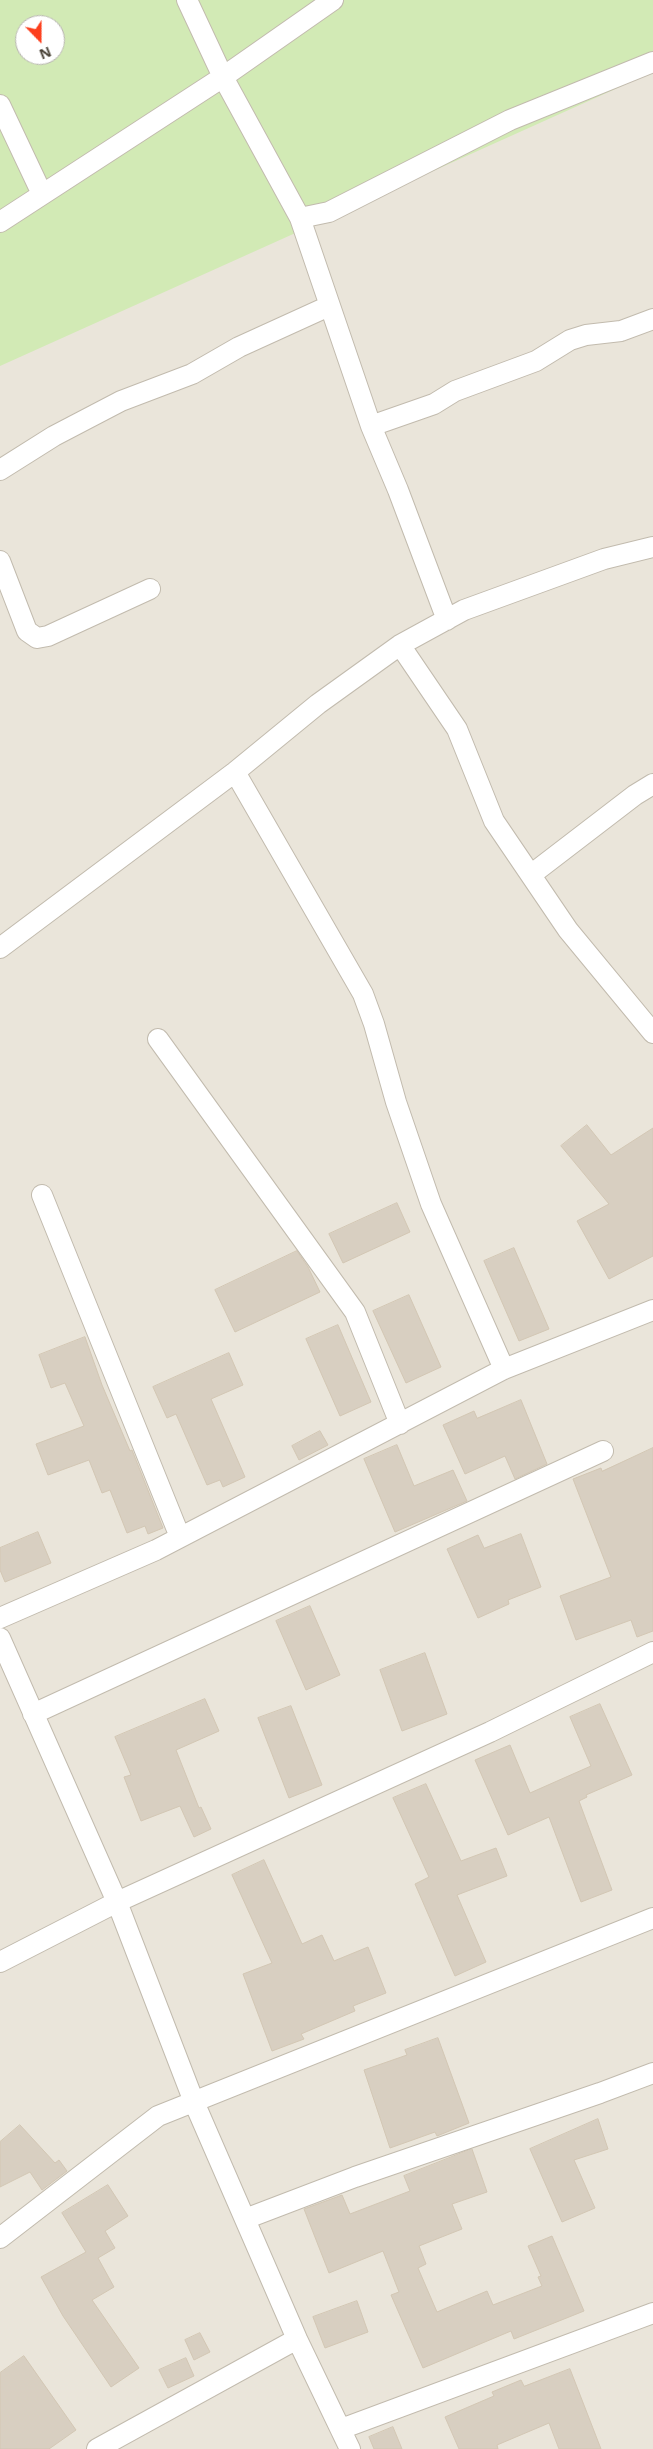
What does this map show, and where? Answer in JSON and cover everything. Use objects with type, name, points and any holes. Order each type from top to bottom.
[{"type":"street","points":[[187,0],[223,77],[300,218],[371,426],[398,490],[447,620]]},
{"type":"street","points":[[0,222],[223,77],[333,0]]},
{"type":"street","points":[[300,218],[329,212],[510,120],[653,62]]},
{"type":"street","points":[[0,105],[42,194]]},
{"type":"street","points":[[0,470],[54,436],[121,401],[192,374],[239,347],[329,306]]},
{"type":"street","points":[[371,426],[434,404],[455,391],[536,361],[570,340],[586,335],[621,331],[653,319]]},
{"type":"street","points":[[0,948],[235,772],[318,704],[400,645],[464,610],[604,559],[653,547]]},
{"type":"street","points":[[0,561],[27,631],[37,638],[48,636],[150,589]]},
{"type":"street","points":[[400,645],[457,729],[494,821],[532,874],[568,930],[653,1033]]},
{"type":"street","points":[[235,772],[363,994],[374,1024],[396,1102],[431,1204],[504,1369]]},
{"type":"street","points":[[532,874],[635,795],[653,784]]},
{"type":"street","points":[[158,1039],[356,1312],[400,1424]]},
{"type":"street","points":[[42,1195],[180,1538]]},
{"type":"street","points":[[0,1618],[180,1538],[504,1369],[653,1310]]},
{"type":"street","points":[[33,1714],[603,1451]]},
{"type":"street","points":[[0,1638],[117,1902],[194,2102],[244,2219],[297,2339],[350,2449]]},
{"type":"street","points":[[0,1962],[117,1902],[490,1732],[653,1652]]},
{"type":"street","points":[[0,2238],[158,2116],[653,1918]]},
{"type":"street","points":[[244,2219],[355,2176],[600,2093],[653,2073]]},
{"type":"street","points":[[341,2429],[653,2312]]},
{"type":"street","points":[[97,2449],[297,2339]]},
{"type":"shaded area","points":[[0,0],[653,0],[653,2449],[0,2449]]},
{"type":"green space","points":[[0,0],[653,0],[653,72],[0,366]]},
{"type":"building","points":[[587,1125],[611,1155],[653,1128],[653,1256],[609,1279],[577,1221],[609,1204],[561,1146]]},
{"type":"building","points":[[397,1203],[410,1232],[343,1263],[329,1234]]},
{"type":"building","points":[[514,1248],[549,1329],[519,1341],[484,1261]]},
{"type":"building","points":[[297,1251],[308,1267],[320,1292],[235,1332],[215,1290]]},
{"type":"building","points":[[409,1295],[441,1367],[406,1383],[373,1311]]},
{"type":"building","points":[[338,1325],[371,1402],[340,1416],[306,1339]]},
{"type":"building","points":[[85,1337],[102,1385],[130,1451],[132,1450],[163,1528],[148,1534],[145,1526],[127,1533],[110,1490],[102,1493],[89,1460],[48,1475],[36,1444],[84,1426],[65,1383],[51,1388],[39,1355]]},
{"type":"building","points":[[229,1353],[243,1385],[211,1399],[245,1477],[223,1487],[220,1480],[207,1485],[176,1414],[167,1418],[153,1387]]},
{"type":"building","points":[[521,1400],[547,1464],[515,1479],[505,1456],[465,1474],[443,1425],[474,1411],[477,1418]]},
{"type":"building","points":[[320,1431],[328,1445],[299,1460],[292,1446]]},
{"type":"building","points":[[397,1445],[414,1486],[453,1470],[467,1501],[395,1532],[364,1459]]},
{"type":"building","points":[[653,1448],[653,1631],[637,1637],[631,1620],[576,1640],[560,1596],[611,1577],[573,1479],[601,1468],[602,1471]]},
{"type":"building","points":[[38,1532],[51,1563],[5,1582],[0,1570],[0,1548]]},
{"type":"building","points":[[521,1534],[541,1587],[508,1600],[509,1604],[478,1618],[447,1549],[478,1535],[484,1548]]},
{"type":"building","points":[[310,1606],[340,1675],[306,1690],[276,1621]]},
{"type":"building","points":[[425,1653],[447,1714],[402,1731],[380,1670]]},
{"type":"building","points":[[205,1699],[219,1731],[176,1750],[199,1808],[201,1807],[211,1829],[194,1837],[180,1806],[141,1821],[124,1777],[131,1775],[115,1737]]},
{"type":"building","points":[[600,1704],[632,1775],[586,1795],[587,1797],[579,1801],[612,1890],[581,1902],[549,1817],[508,1835],[475,1760],[510,1745],[530,1793],[591,1766],[570,1717]]},
{"type":"building","points":[[291,1706],[322,1785],[289,1798],[258,1718]]},
{"type":"building","points":[[426,1784],[461,1861],[496,1848],[507,1876],[457,1895],[486,1962],[455,1976],[415,1884],[429,1877],[393,1798]]},
{"type":"building","points":[[264,1860],[302,1944],[322,1935],[334,1961],[368,1947],[386,1993],[353,2006],[355,2011],[301,2034],[304,2039],[272,2051],[243,1974],[272,1963],[232,1875]]},
{"type":"building","points":[[438,2038],[469,2123],[437,2136],[435,2132],[390,2148],[364,2070],[407,2055],[405,2050]]},
{"type":"building","points":[[598,2119],[608,2149],[574,2160],[595,2208],[562,2222],[530,2149]]},
{"type":"building","points":[[20,2125],[55,2163],[59,2160],[67,2171],[42,2190],[30,2172],[0,2187],[0,2142]]},
{"type":"building","points":[[472,2149],[487,2192],[452,2204],[462,2229],[419,2246],[426,2264],[418,2268],[437,2312],[487,2291],[493,2305],[542,2286],[538,2277],[541,2276],[528,2246],[552,2236],[584,2311],[514,2339],[511,2331],[423,2368],[391,2295],[399,2292],[383,2251],[329,2273],[304,2209],[342,2195],[350,2214],[410,2191],[404,2176]]},
{"type":"building","points":[[108,2185],[128,2216],[105,2231],[115,2248],[98,2258],[114,2287],[92,2300],[139,2368],[111,2387],[63,2316],[41,2277],[86,2252],[62,2213]]},
{"type":"building","points":[[357,2301],[368,2332],[325,2348],[313,2317]]},
{"type":"building","points":[[200,2333],[210,2352],[194,2360],[185,2340]]},
{"type":"building","points":[[24,2356],[76,2430],[49,2449],[0,2449],[0,2373]]},
{"type":"building","points":[[186,2358],[194,2376],[168,2388],[159,2370]]},
{"type":"building","points":[[570,2369],[601,2449],[559,2449],[549,2423],[497,2445],[498,2449],[459,2449],[445,2417],[494,2396],[492,2392],[521,2380],[524,2386]]},
{"type":"building","points":[[393,2427],[402,2449],[374,2449],[369,2437]]}]
